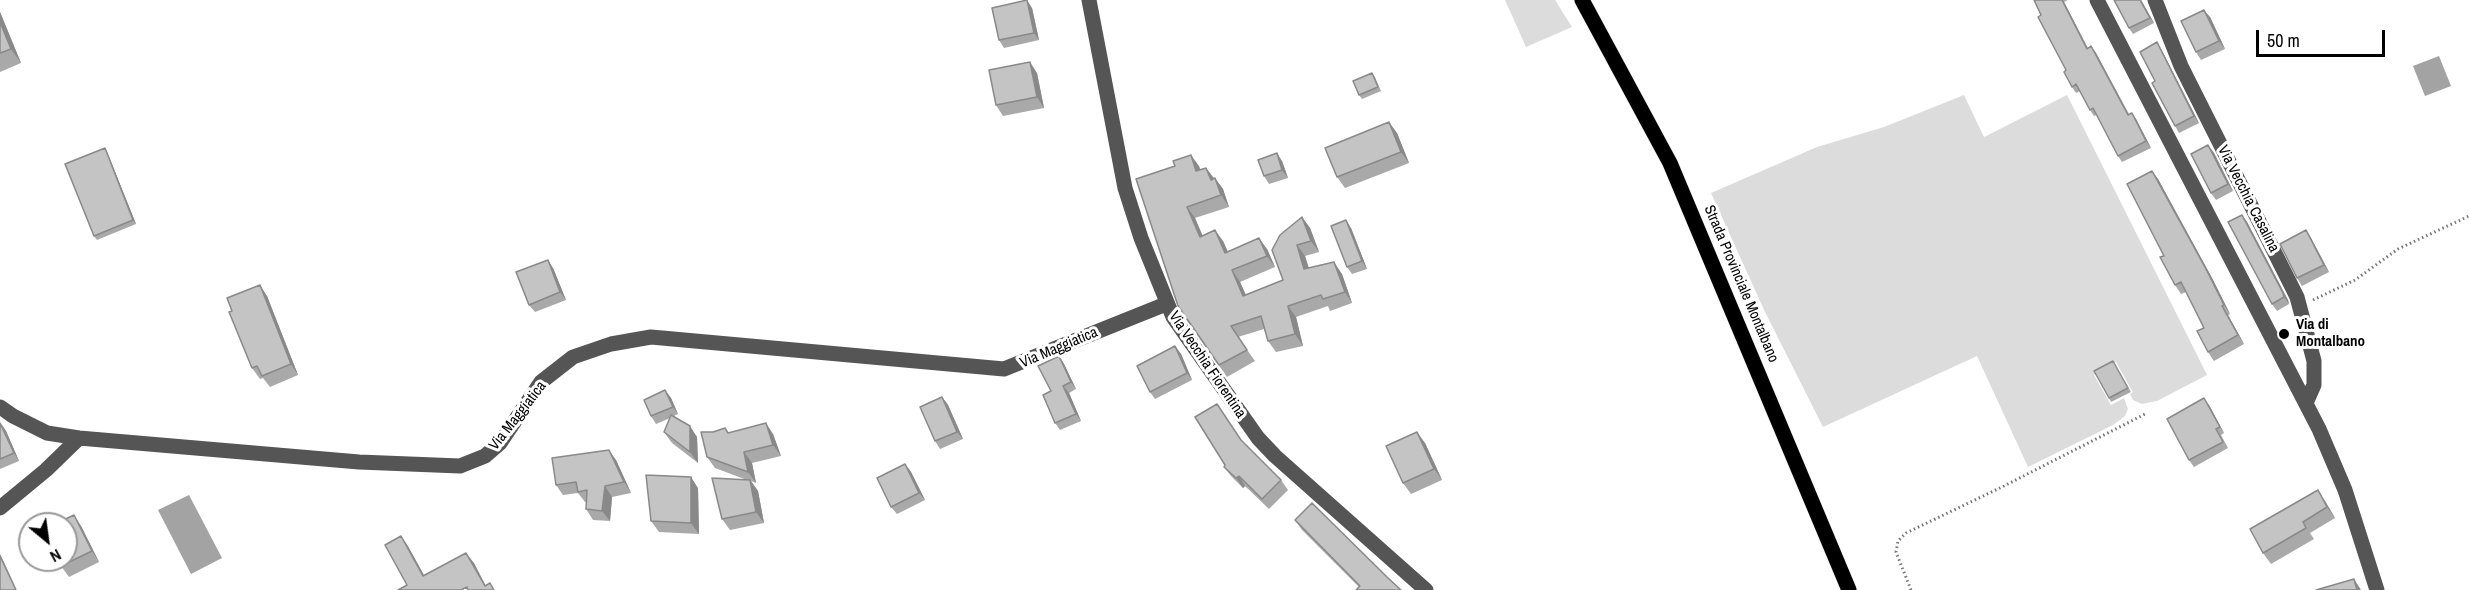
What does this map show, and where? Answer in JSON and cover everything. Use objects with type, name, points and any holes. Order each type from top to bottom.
[{"type":"main road","name":"Strada Provinciale Montalbano","points":[[1582,0],[1670,163],[1850,590]]},
{"type":"street","name":"Via Vecchia Fiorentina","points":[[1089,0],[1124,182],[1141,238],[1166,303],[1185,335],[1258,438],[1275,456],[1426,590]]},
{"type":"street","points":[[2097,0],[2307,403],[2333,459],[2377,590]]},
{"type":"street","name":"Via Vecchia Casalina","points":[[2155,0],[2181,66],[2266,231],[2300,306],[2312,353],[2315,379],[2307,403]]},
{"type":"street","name":"Via Maggiatica","points":[[0,407],[47,433],[79,438],[359,462],[460,466],[484,456],[500,443],[540,382],[573,357],[611,344],[651,337],[1004,369],[1166,303]]},
{"type":"street","points":[[0,508],[46,470],[79,438]]},
{"type":"path","points":[[2300,306],[2355,280],[2398,249],[2469,216]]},
{"type":"path","points":[[1911,590],[1896,552],[1898,541],[1906,533],[2147,413]]},
{"type":"shaded area","points":[[1505,0],[1555,0],[1572,27],[1526,47]]},
{"type":"shaded area","points":[[2439,56],[2451,86],[2425,96],[2413,66]]},
{"type":"shaded area","points":[[1964,95],[1984,137],[2067,95],[2207,375],[2157,401],[2142,404],[2133,400],[2130,394],[2133,392],[2116,362],[2094,375],[2111,405],[2124,398],[2128,409],[2125,416],[2113,425],[2028,467],[1977,356],[1823,427],[1765,312],[1711,193],[1817,147],[1884,127]]},
{"type":"shaded area","points":[[189,495],[222,558],[191,574],[158,510]]},
{"type":"building","points":[[1027,0],[1034,33],[999,40],[992,8]]},
{"type":"building","points":[[2034,0],[2062,0],[2087,49],[2091,46],[2128,115],[2132,113],[2146,141],[2118,156],[2093,108],[2090,110],[2076,84],[2072,87],[2064,72],[2066,70],[2038,17],[2041,15]]},
{"type":"building","points":[[2114,0],[2140,0],[2150,18],[2129,28]]},
{"type":"building","points":[[2204,10],[2219,41],[2196,52],[2181,21]]},
{"type":"building","points":[[0,22],[11,49],[0,53]]},
{"type":"building","points":[[2157,42],[2194,116],[2175,126],[2152,83],[2155,81],[2140,52]]},
{"type":"building","points":[[1030,62],[1037,97],[996,105],[989,70]]},
{"type":"building","points":[[1372,73],[1378,87],[1359,95],[1353,81]]},
{"type":"building","points":[[1389,122],[1401,152],[1337,177],[1325,148]]},
{"type":"building","points":[[2208,145],[2228,184],[2211,193],[2191,154]]},
{"type":"building","points":[[105,148],[133,220],[94,236],[65,164]]},
{"type":"building","points":[[1277,153],[1282,170],[1264,176],[1258,160]]},
{"type":"building","points":[[1191,155],[1196,171],[1206,168],[1211,180],[1215,178],[1221,195],[1187,207],[1200,237],[1215,230],[1225,253],[1259,238],[1267,256],[1232,270],[1243,296],[1283,280],[1272,250],[1280,235],[1302,217],[1311,241],[1297,245],[1304,269],[1334,262],[1345,292],[1323,299],[1321,295],[1288,306],[1295,334],[1268,341],[1261,316],[1231,326],[1247,350],[1219,365],[1178,306],[1136,179],[1175,166],[1173,161]]},
{"type":"building","points":[[2152,171],[2206,269],[2238,335],[2208,352],[2197,331],[2204,328],[2181,282],[2175,285],[2160,257],[2164,256],[2127,184]]},
{"type":"building","points":[[2242,215],[2283,293],[2284,297],[2272,304],[2228,222]]},
{"type":"building","points":[[1346,220],[1362,261],[1347,267],[1331,226]]},
{"type":"building","points":[[2306,230],[2324,265],[2297,278],[2280,244]]},
{"type":"building","points":[[548,260],[560,292],[529,305],[516,272]]},
{"type":"building","points":[[260,285],[291,364],[262,376],[257,366],[252,368],[229,312],[232,311],[227,298]]},
{"type":"building","points":[[1175,346],[1187,373],[1150,392],[1137,366]]},
{"type":"building","points":[[1059,356],[1071,382],[1063,386],[1076,414],[1055,423],[1043,395],[1051,391],[1038,366]]},
{"type":"building","points":[[2113,361],[2128,388],[2109,398],[2094,371]]},
{"type":"building","points":[[665,390],[673,407],[651,416],[644,400]]},
{"type":"building","points":[[942,397],[957,432],[935,441],[920,407]]},
{"type":"building","points":[[2204,398],[2220,427],[2216,429],[2223,442],[2189,460],[2167,419]]},
{"type":"building","points":[[1217,404],[1241,440],[1281,480],[1262,499],[1239,476],[1236,478],[1224,467],[1225,465],[1195,417]]},
{"type":"building","points":[[671,415],[690,426],[690,452],[664,432]]},
{"type":"building","points":[[0,423],[14,453],[0,459]]},
{"type":"building","points":[[766,423],[773,445],[744,452],[748,472],[707,457],[701,432],[713,432],[725,428],[728,433]]},
{"type":"building","points":[[1417,432],[1434,469],[1403,483],[1386,446]]},
{"type":"building","points":[[609,450],[624,482],[605,486],[602,511],[586,509],[587,490],[578,492],[576,482],[556,485],[552,458]]},
{"type":"building","points":[[905,464],[919,493],[891,507],[877,478]]},
{"type":"building","points":[[646,475],[691,477],[691,523],[651,521]]},
{"type":"building","points":[[712,478],[750,480],[756,512],[722,519]]},
{"type":"building","points":[[2318,490],[2327,507],[2303,522],[2306,528],[2263,553],[2250,529]]},
{"type":"building","points":[[1312,503],[1401,590],[1356,590],[1360,586],[1295,520]]},
{"type":"building","points":[[78,523],[92,551],[78,558]]},
{"type":"building","points":[[401,536],[423,576],[466,553],[485,586],[490,583],[494,590],[468,590],[467,587],[461,590],[398,590],[407,585],[385,545]]},
{"type":"building","points":[[0,556],[16,590],[0,590]]},
{"type":"building","points":[[2354,579],[2357,590],[2316,590]]},
{"type":"place","name":"Via di Montalbano","points":[[2284,334]]}]
